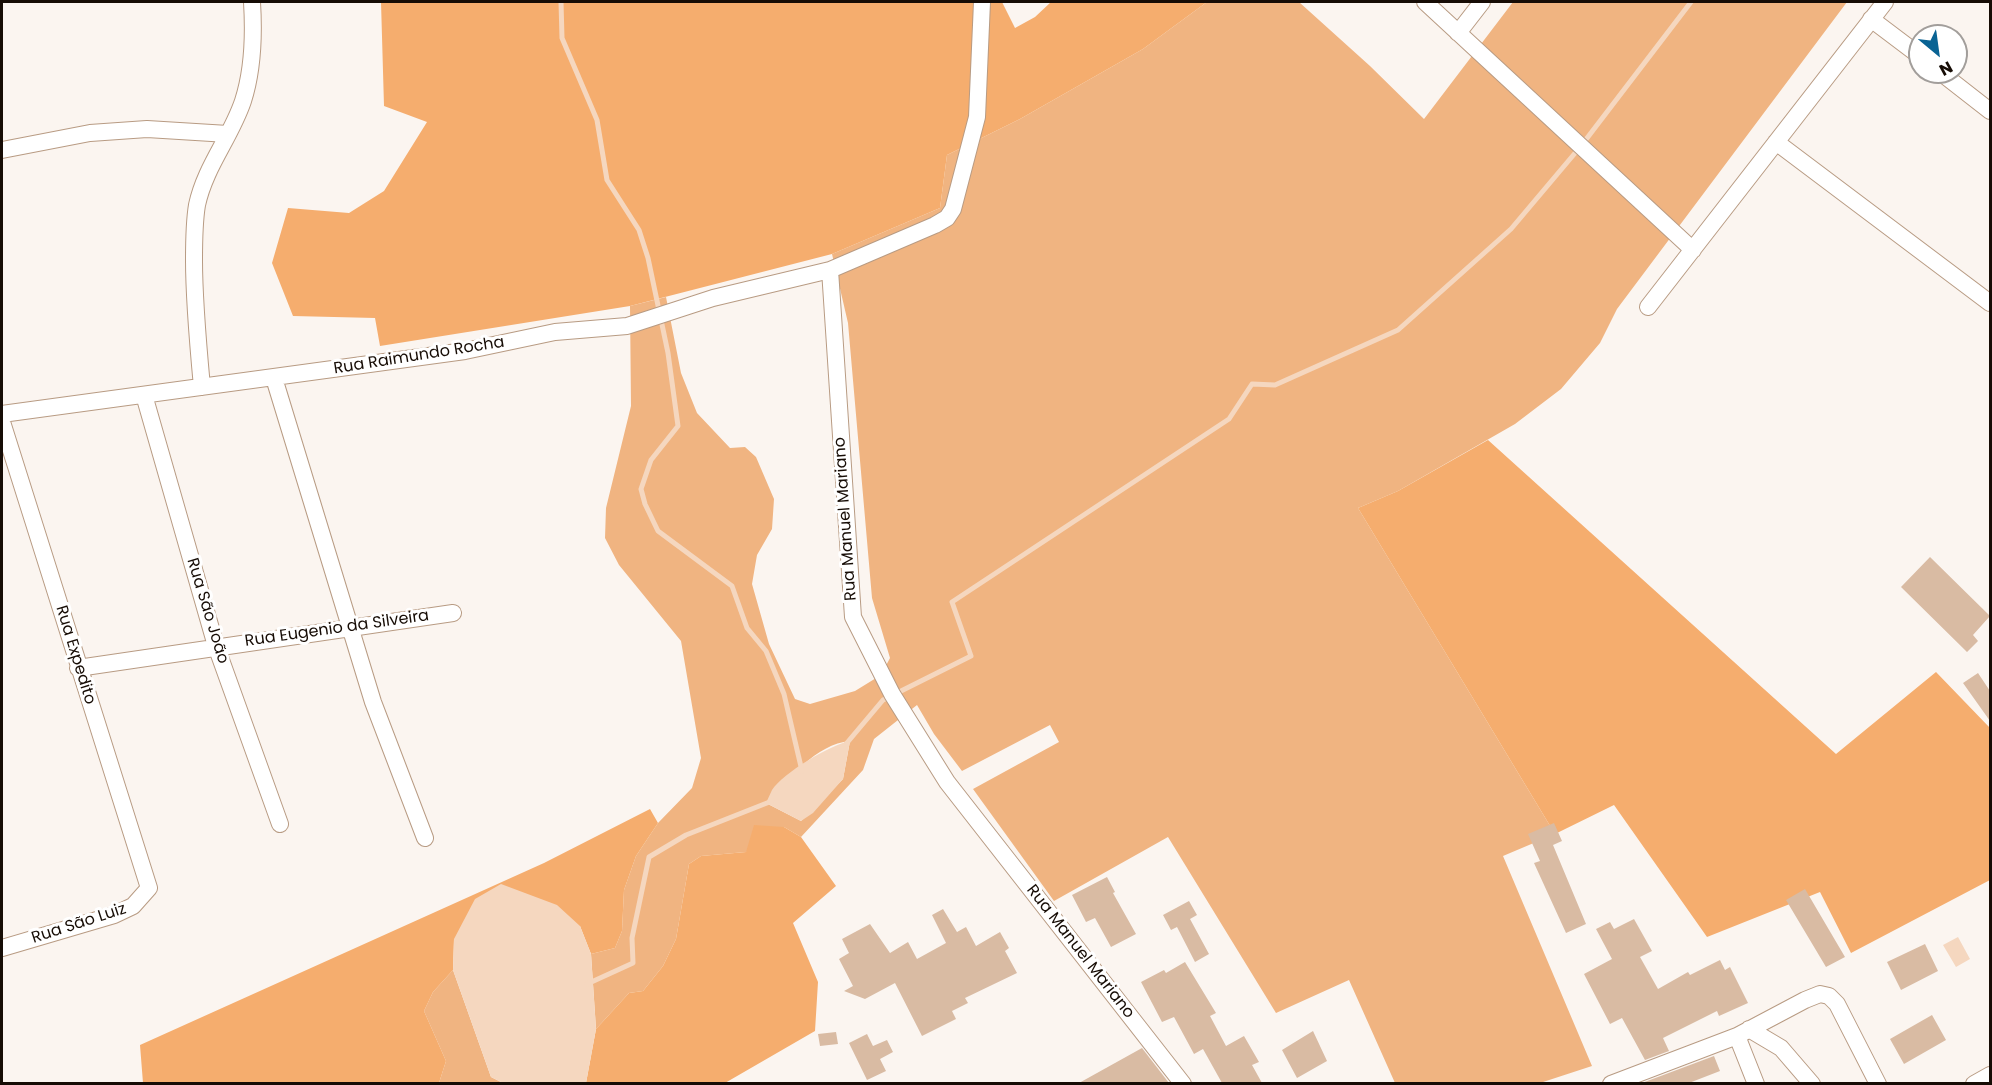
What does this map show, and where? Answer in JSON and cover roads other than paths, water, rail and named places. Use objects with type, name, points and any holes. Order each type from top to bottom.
[{"type":"street","points":[[202,387],[194,294],[194,233],[197,204],[208,173],[243,101],[254,28],[252,2]]},
{"type":"street","points":[[830,270],[935,225],[946,218],[953,209],[977,117],[982,2]]},
{"type":"street","points":[[1425,2],[1693,250]]},
{"type":"street","points":[[1458,33],[1482,2]]},
{"type":"street","points":[[1648,307],[1885,2]]},
{"type":"street","points":[[1871,19],[1908,47]]},
{"type":"street","points":[[1955,84],[1990,111]]},
{"type":"street","points":[[2,150],[90,133],[147,129],[228,134]]},
{"type":"street","points":[[1776,142],[1990,303]]},
{"type":"street","name":"Rua Raimundo Rocha","points":[[2,414],[465,351],[555,333],[627,326],[713,298],[830,270]]},
{"type":"street","name":"Rua Manuel Mariano","points":[[830,270],[853,617],[892,694],[947,782],[1183,1083]]},
{"type":"street","points":[[274,378],[373,702],[425,838]]},
{"type":"street","name":"Rua São João","points":[[144,395],[216,646],[280,824]]},
{"type":"street","name":"Rua Expedito","points":[[2,422],[149,888]]},
{"type":"street","name":"Rua Eugenio da Silveira","points":[[78,668],[453,613]]},
{"type":"street","name":"Rua São Luiz","points":[[2,948],[114,915],[133,906],[149,888]]},
{"type":"street","points":[[1611,1083],[1743,1032],[1805,999],[1820,994],[1829,996],[1837,1004],[1878,1083]]},
{"type":"street","points":[[1743,1032],[1756,1083]]},
{"type":"street","points":[[1743,1032],[1781,1048],[1812,1083]]},
{"type":"street","points":[[1974,1083],[1990,1075]]},
{"type":"waterway","points":[[561,2],[562,38],[597,120],[607,180],[639,230],[648,258],[668,353],[678,426],[651,460],[641,489],[645,504],[658,531],[732,586],[747,628],[766,651],[784,694],[802,771]]},
{"type":"waterway","points":[[846,744],[883,700],[971,656],[952,602],[1229,419],[1252,384],[1275,385],[1398,330],[1511,229],[1581,146],[1691,2]]},
{"type":"waterway","points":[[587,984],[633,963],[632,938],[649,857],[686,835],[772,801]]}]
